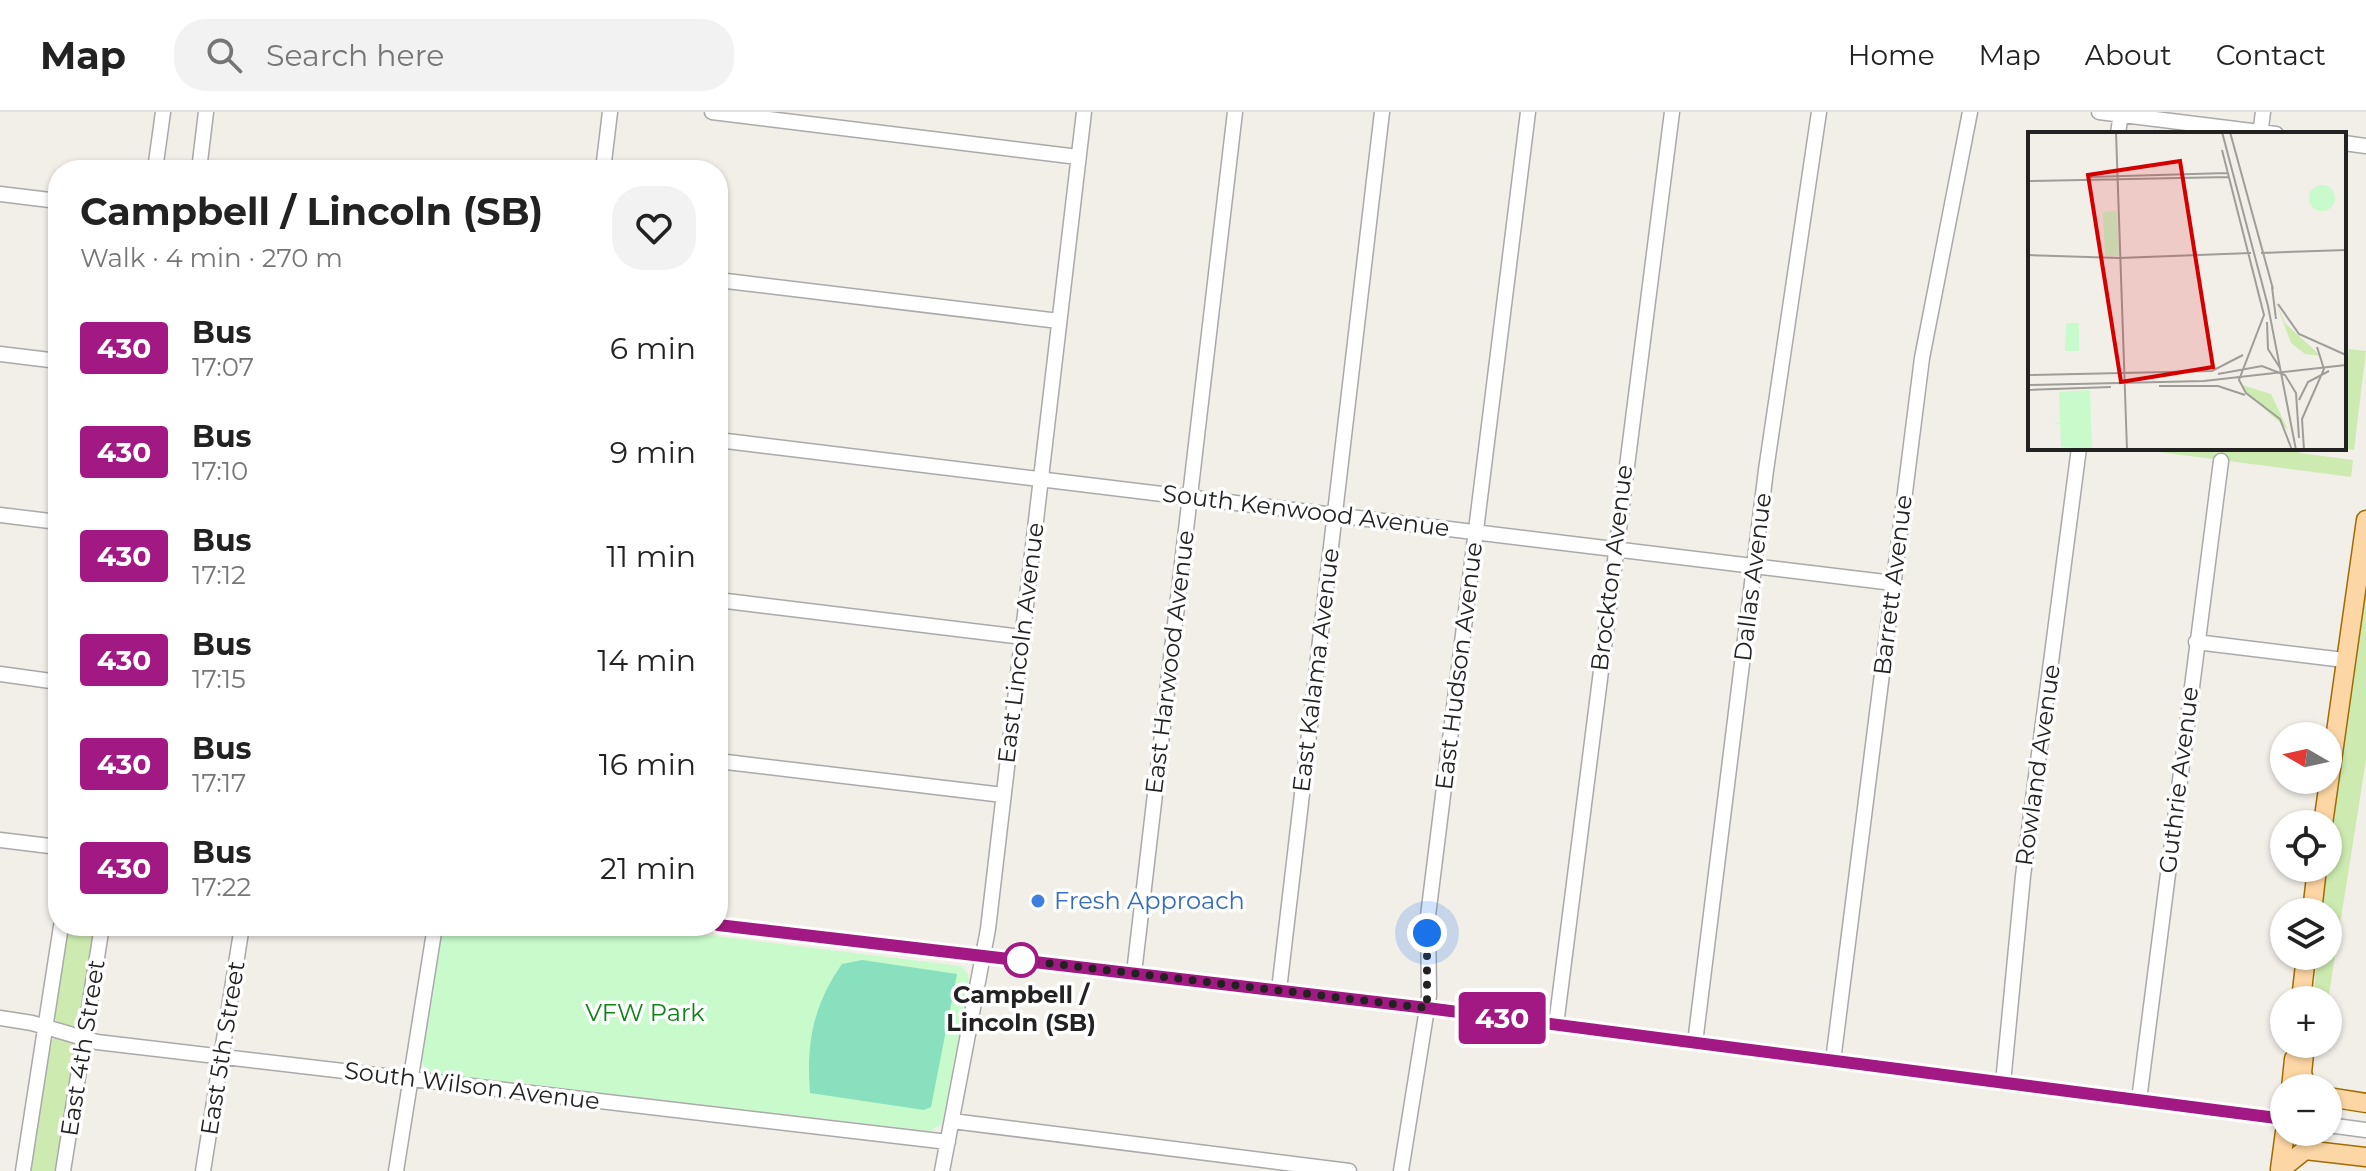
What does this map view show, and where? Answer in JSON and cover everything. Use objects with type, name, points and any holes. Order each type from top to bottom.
[{"type":"main road","points":[[2325,810],[2366,520]]},
{"type":"main road","points":[[2342,1099],[2366,1103]]},
{"type":"main road","points":[[2280,1170],[2283,1146]]},
{"type":"main road","points":[[2280,1170],[2305,1150],[2366,1157]]},
{"type":"street","points":[[156,160],[163,112]]},
{"type":"street","points":[[200,160],[206,112]]},
{"type":"street","points":[[604,160],[610,112]]},
{"type":"street","points":[[712,112],[1078,157]]},
{"type":"street","name":"East Lincoln Avenue","points":[[942,1171],[984,956],[1084,112]]},
{"type":"street","name":"East Harwood Avenue","points":[[1134,973],[1235,112]]},
{"type":"street","name":"East Kalama Avenue","points":[[1279,990],[1382,112]]},
{"type":"street","name":"East Hudson Avenue","points":[[1401,1171],[1427,1008],[1428,916],[1528,112]]},
{"type":"street","name":"Brockton Avenue","points":[[1556,1025],[1672,112]]},
{"type":"street","name":"Dallas Avenue","points":[[1695,1043],[1790,291],[1819,112]]},
{"type":"street","name":"Barrett Avenue","points":[[1833,1061],[1922,358],[1970,112]]},
{"type":"street","points":[[2099,112],[2253,132]]},
{"type":"street","points":[[2260,132],[2263,112]]},
{"type":"street","points":[[2346,143],[2366,146]]},
{"type":"street","points":[[0,194],[48,200]]},
{"type":"street","points":[[728,281],[1059,321]]},
{"type":"street","points":[[0,354],[48,360]]},
{"type":"street","name":"South Kenwood Avenue","points":[[728,441],[1893,583]]},
{"type":"street","name":"Rowland Avenue","points":[[2003,1083],[2022,890],[2079,450]]},
{"type":"street","name":"Guthrie Avenue","points":[[2139,1100],[2221,461]]},
{"type":"street","points":[[0,515],[48,521]]},
{"type":"street","points":[[728,601],[1022,637]]},
{"type":"street","points":[[2196,642],[2344,660]]},
{"type":"street","points":[[0,674],[48,681]]},
{"type":"street","points":[[728,762],[1003,795]]},
{"type":"street","points":[[0,840],[48,846]]},
{"type":"street","points":[[728,926],[1427,1008],[2270,1117]]},
{"type":"street","name":"East 4th Street","points":[[23,1171],[59,936]]},
{"type":"street","name":"East 4th Street","points":[[63,1171],[100,936]]},
{"type":"street","name":"East 5th Street","points":[[203,1171],[240,936]]},
{"type":"street","points":[[396,1171],[433,936]]},
{"type":"street","name":"South Wilson Avenue","points":[[0,1018],[84,1036],[97,1042],[948,1142]]},
{"type":"street","points":[[952,1121],[1349,1171]]},
{"type":"street","points":[[2342,1127],[2366,1130]]},
{"type":"green space","points":[[2349,349],[2366,351],[2354,450],[2346,449]]},
{"type":"green space","points":[[2300,450],[2300,453],[2353,460],[2351,477],[2151,451]]},
{"type":"green space","points":[[2366,572],[2366,760],[2342,912],[2342,898],[2324,898],[2326,882],[2342,882],[2342,810],[2335,810],[2337,794],[2342,794],[2342,757]]},
{"type":"green space","points":[[66,936],[93,936],[80,1021],[74,1026],[57,1023],[54,1015]]},
{"type":"green space","name":"VFW Park","points":[[441,936],[716,936],[961,966],[968,974],[969,984],[942,1124],[930,1131],[432,1073],[425,1069],[422,1061]]},
{"type":"green space","points":[[862,960],[957,974],[931,1107],[924,1110],[810,1093],[809,1058],[818,1010],[842,964]]},
{"type":"green space","points":[[2316,970],[2333,970],[2330,986],[2314,986]]},
{"type":"green space","points":[[57,1037],[75,1042],[76,1046],[57,1171],[29,1171],[50,1041]]},
{"type":"bus line","name":"430","points":[[728,926],[1427,1008],[2270,1117]]},
{"type":"place","name":"Fresh Approach","points":[[1038,901]]},
{"type":"place","name":"Campbell / Lincoln (SB)","points":[[1021,960]]},
{"type":"route","points":[[1021,960],[1427,1008],[1427,933]]}]
